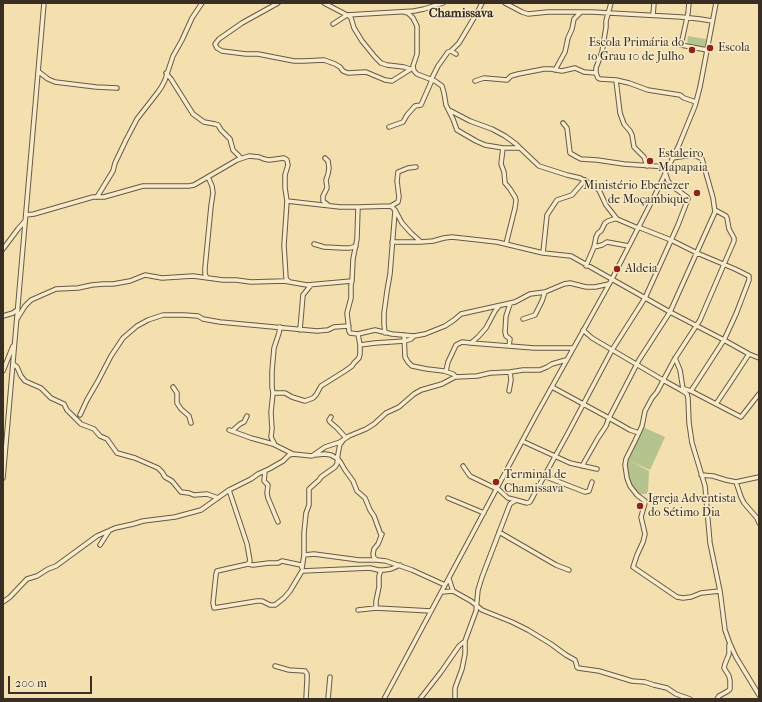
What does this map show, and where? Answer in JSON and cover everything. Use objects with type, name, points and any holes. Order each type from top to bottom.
[{"type":"street","points":[[3,478],[44,3]]},
{"type":"street","points":[[97,197],[113,171],[115,163],[137,118],[158,92],[164,80],[172,56],[182,40],[192,18],[202,3]]},
{"type":"street","points":[[278,3],[242,23],[219,39],[215,44],[217,48],[222,51],[258,54],[294,61],[324,60],[336,64],[343,71],[348,73],[366,72],[393,81],[412,70],[417,54],[417,26],[413,18],[408,13],[404,12]]},
{"type":"street","points":[[324,3],[351,18],[354,28],[362,41],[381,63],[404,67],[439,84],[444,93],[445,103],[459,132],[481,144],[493,147],[520,148]]},
{"type":"street","points":[[333,24],[348,15],[404,12],[424,9],[443,3]]},
{"type":"street","points":[[389,127],[403,122],[415,106],[421,104],[443,59],[448,52],[459,43],[482,3]]},
{"type":"street","points":[[505,3],[528,14],[548,12],[592,12],[653,15],[712,21]]},
{"type":"street","points":[[611,3],[606,21],[606,32],[602,52],[596,68],[598,78],[629,83],[653,92],[678,95],[687,100],[696,102]]},
{"type":"street","points":[[653,15],[654,3]]},
{"type":"street","points":[[689,3],[681,45],[707,50]]},
{"type":"street","points":[[384,699],[566,360],[612,280],[668,167],[687,127],[696,102],[702,81],[716,3]]},
{"type":"street","points":[[555,70],[565,52],[574,19],[580,13]]},
{"type":"street","points":[[451,51],[456,54]]},
{"type":"street","points":[[475,81],[484,78],[507,80],[511,76],[544,69],[562,71],[575,68],[584,72],[596,73]]},
{"type":"street","points":[[38,72],[55,82],[89,87],[117,88]]},
{"type":"street","points":[[166,73],[193,114],[204,122],[218,125],[220,130],[230,139],[233,150],[241,158]]},
{"type":"street","points":[[616,80],[620,113],[624,124],[630,130],[634,147],[644,157],[648,166]]},
{"type":"street","points":[[448,110],[505,136],[516,144],[539,166],[585,180],[598,188],[606,206],[617,219],[671,240],[749,276],[750,278],[736,314],[724,340],[691,391]]},
{"type":"street","points":[[563,123],[567,128],[568,145],[571,154],[581,159],[668,167]]},
{"type":"street","points":[[503,148],[501,164],[504,172],[505,183],[516,200],[506,244]]},
{"type":"street","points":[[582,466],[606,426],[637,364],[670,312],[715,214],[713,198],[701,158],[692,155],[672,158]]},
{"type":"street","points":[[26,215],[86,199],[112,195],[143,186],[194,185],[241,158],[249,156],[259,157],[264,160],[284,158],[287,160],[288,165],[285,188],[287,201],[284,246],[286,278],[290,282]]},
{"type":"street","points":[[325,158],[328,161],[329,168],[326,180],[327,188],[323,196],[323,201],[328,205]]},
{"type":"street","points":[[287,201],[340,207],[391,206],[398,202],[399,197],[396,182],[398,172],[416,167]]},
{"type":"street","points":[[463,466],[470,476],[497,489],[508,498],[527,503],[530,502],[612,350],[645,298],[678,225],[688,198],[672,186],[668,181],[665,172]]},
{"type":"street","points":[[207,278],[205,268],[213,193],[208,177]]},
{"type":"street","points":[[543,253],[547,215],[557,200],[572,195],[585,180]]},
{"type":"street","points":[[391,206],[411,234],[422,242]]},
{"type":"street","points":[[358,207],[357,239],[353,264],[351,298],[347,313],[350,333],[358,334],[375,330],[385,333],[414,336],[425,334],[445,326],[461,314],[499,305],[510,304],[530,294],[545,292],[564,284],[570,283],[591,287],[599,287],[609,284]]},
{"type":"street","points":[[385,333],[384,313],[390,274],[395,210]]},
{"type":"street","points":[[715,210],[728,218],[729,229],[735,240],[697,326],[675,358],[645,411],[642,426],[625,461],[628,482],[645,502],[641,517],[645,534],[633,567],[677,597],[691,597],[701,593],[720,591]]},
{"type":"street","points":[[586,266],[597,235],[605,223],[617,219]]},
{"type":"street","points":[[3,248],[25,221]]},
{"type":"street","points":[[392,242],[422,242],[452,237],[491,241],[543,253],[569,256],[670,312],[759,358]]},
{"type":"street","points":[[594,247],[607,242],[629,246]]},
{"type":"street","points":[[314,244],[324,247],[339,248],[350,248],[356,246]]},
{"type":"street","points":[[3,316],[16,314],[31,300],[56,289],[113,284],[130,281],[148,275],[162,278],[193,276],[223,280],[290,282],[311,285],[352,281]]},
{"type":"street","points":[[300,330],[303,295],[311,285]]},
{"type":"street","points":[[523,319],[535,315],[545,292]]},
{"type":"street","points":[[509,346],[510,339],[506,336],[506,316],[510,304]]},
{"type":"street","points":[[471,343],[483,332],[499,305]]},
{"type":"street","points":[[16,314],[25,306]]},
{"type":"street","points":[[80,415],[111,356],[123,338],[148,320],[163,315],[198,316],[203,319],[220,322],[300,330],[322,331],[334,327],[348,326]]},
{"type":"street","points":[[275,445],[271,437],[273,356],[280,327]]},
{"type":"street","points":[[583,330],[592,338],[682,390],[688,398],[689,423],[692,443],[705,486],[710,543],[720,591],[724,626],[736,657],[759,695]]},
{"type":"street","points":[[273,393],[285,393],[305,401],[313,398],[321,386],[352,366],[359,358],[360,345],[358,334]]},
{"type":"street","points":[[404,335],[405,357],[412,366],[446,371],[456,377]]},
{"type":"street","points":[[360,345],[404,342],[408,341],[414,336]]},
{"type":"street","points":[[446,371],[448,362],[456,344],[462,342],[534,348],[573,348]]},
{"type":"street","points":[[3,371],[15,343]]},
{"type":"street","points":[[716,404],[749,354]]},
{"type":"street","points":[[675,358],[680,370],[682,390]]},
{"type":"street","points":[[314,455],[326,447],[344,440],[371,426],[386,413],[398,407],[417,392],[442,384],[452,378],[523,370],[540,370],[552,364],[566,360]]},
{"type":"street","points":[[13,364],[17,367],[25,381],[41,388],[51,398],[64,404],[81,424],[94,429],[100,436],[107,439],[117,453],[135,458],[158,468],[181,492],[189,492],[194,495],[207,494],[218,498]]},
{"type":"street","points":[[510,372],[510,391]]},
{"type":"street","points":[[173,387],[177,392],[177,403],[189,416],[191,422]]},
{"type":"street","points":[[552,387],[630,430],[639,433]]},
{"type":"street","points":[[682,390],[691,391],[741,417],[759,394]]},
{"type":"street","points":[[247,416],[244,422],[231,431],[275,445],[293,454],[308,456],[325,454],[331,455],[338,459],[353,481],[357,490],[365,498],[382,534],[373,554],[374,558],[377,560]]},
{"type":"street","points":[[331,417],[329,420],[330,422],[337,428],[344,440]]},
{"type":"street","points":[[302,569],[301,565],[282,561],[278,563],[248,564],[217,571],[214,608],[257,601],[275,605],[290,591],[302,569],[306,513],[309,505],[309,489],[323,474],[326,474],[335,467],[337,464],[340,444],[344,440]]},
{"type":"street","points":[[522,441],[570,463],[597,469]]},
{"type":"street","points":[[3,602],[28,579],[56,566],[98,536],[109,531],[143,521],[175,517],[203,509],[229,490],[293,454]]},
{"type":"street","points":[[265,471],[264,481],[268,486],[268,498],[278,522]]},
{"type":"street","points":[[701,475],[713,476],[736,482],[759,477]]},
{"type":"street","points":[[544,476],[585,492],[589,491],[592,482]]},
{"type":"street","points":[[736,482],[744,503],[757,518],[759,523]]},
{"type":"street","points":[[229,490],[247,544],[250,561],[248,564]]},
{"type":"street","points":[[448,498],[484,513]]},
{"type":"street","points":[[508,498],[510,504]]},
{"type":"street","points":[[455,699],[455,688],[462,670],[466,641],[477,605],[478,590],[510,504],[516,500]]},
{"type":"street","points":[[100,545],[109,531]]},
{"type":"street","points":[[499,532],[556,565],[569,570]]},
{"type":"street","points":[[98,542],[105,538]]},
{"type":"street","points":[[304,554],[359,560],[386,561],[412,570],[445,585]]},
{"type":"street","points":[[302,569],[370,568],[381,570],[400,566]]},
{"type":"street","points":[[376,608],[381,570]]},
{"type":"street","points":[[449,579],[453,591]]},
{"type":"street","points":[[442,592],[453,591],[471,600],[482,610],[512,622],[551,644],[575,660],[578,668],[599,671],[632,681],[645,682],[667,688],[676,694],[690,699]]},
{"type":"street","points":[[358,610],[376,608],[431,611]]},
{"type":"street","points":[[420,699],[459,646],[466,641]]},
{"type":"street","points":[[717,699],[730,689],[729,676],[724,668],[729,654],[730,644]]},
{"type":"street","points":[[275,666],[289,670],[305,671],[307,674],[306,699]]},
{"type":"street","points":[[328,699],[330,677]]},
{"type":"green space","points":[[688,36],[706,39],[705,48],[687,45]]},
{"type":"green space","points":[[643,427],[665,437],[650,470],[630,461],[649,471],[648,494],[638,494],[629,482],[627,460]]},
{"type":"place","name":"Escola","points":[[710,48]]},
{"type":"place","name":"Escola Primária do 1o Grau 10 de Julho","points":[[692,50]]},
{"type":"place","name":"Estaleiro Mapapaia","points":[[650,161]]},
{"type":"place","name":"Ministério Ebenezer de Moçambique","points":[[697,193]]},
{"type":"place","name":"Aldeia","points":[[617,269]]},
{"type":"place","name":"Terminal de Chamissava","points":[[496,482]]},
{"type":"place","name":"Igreja Adventista do Sétimo Dia","points":[[640,506]]},
{"type":"district","name":"Chamissava","points":[[461,14]]}]
